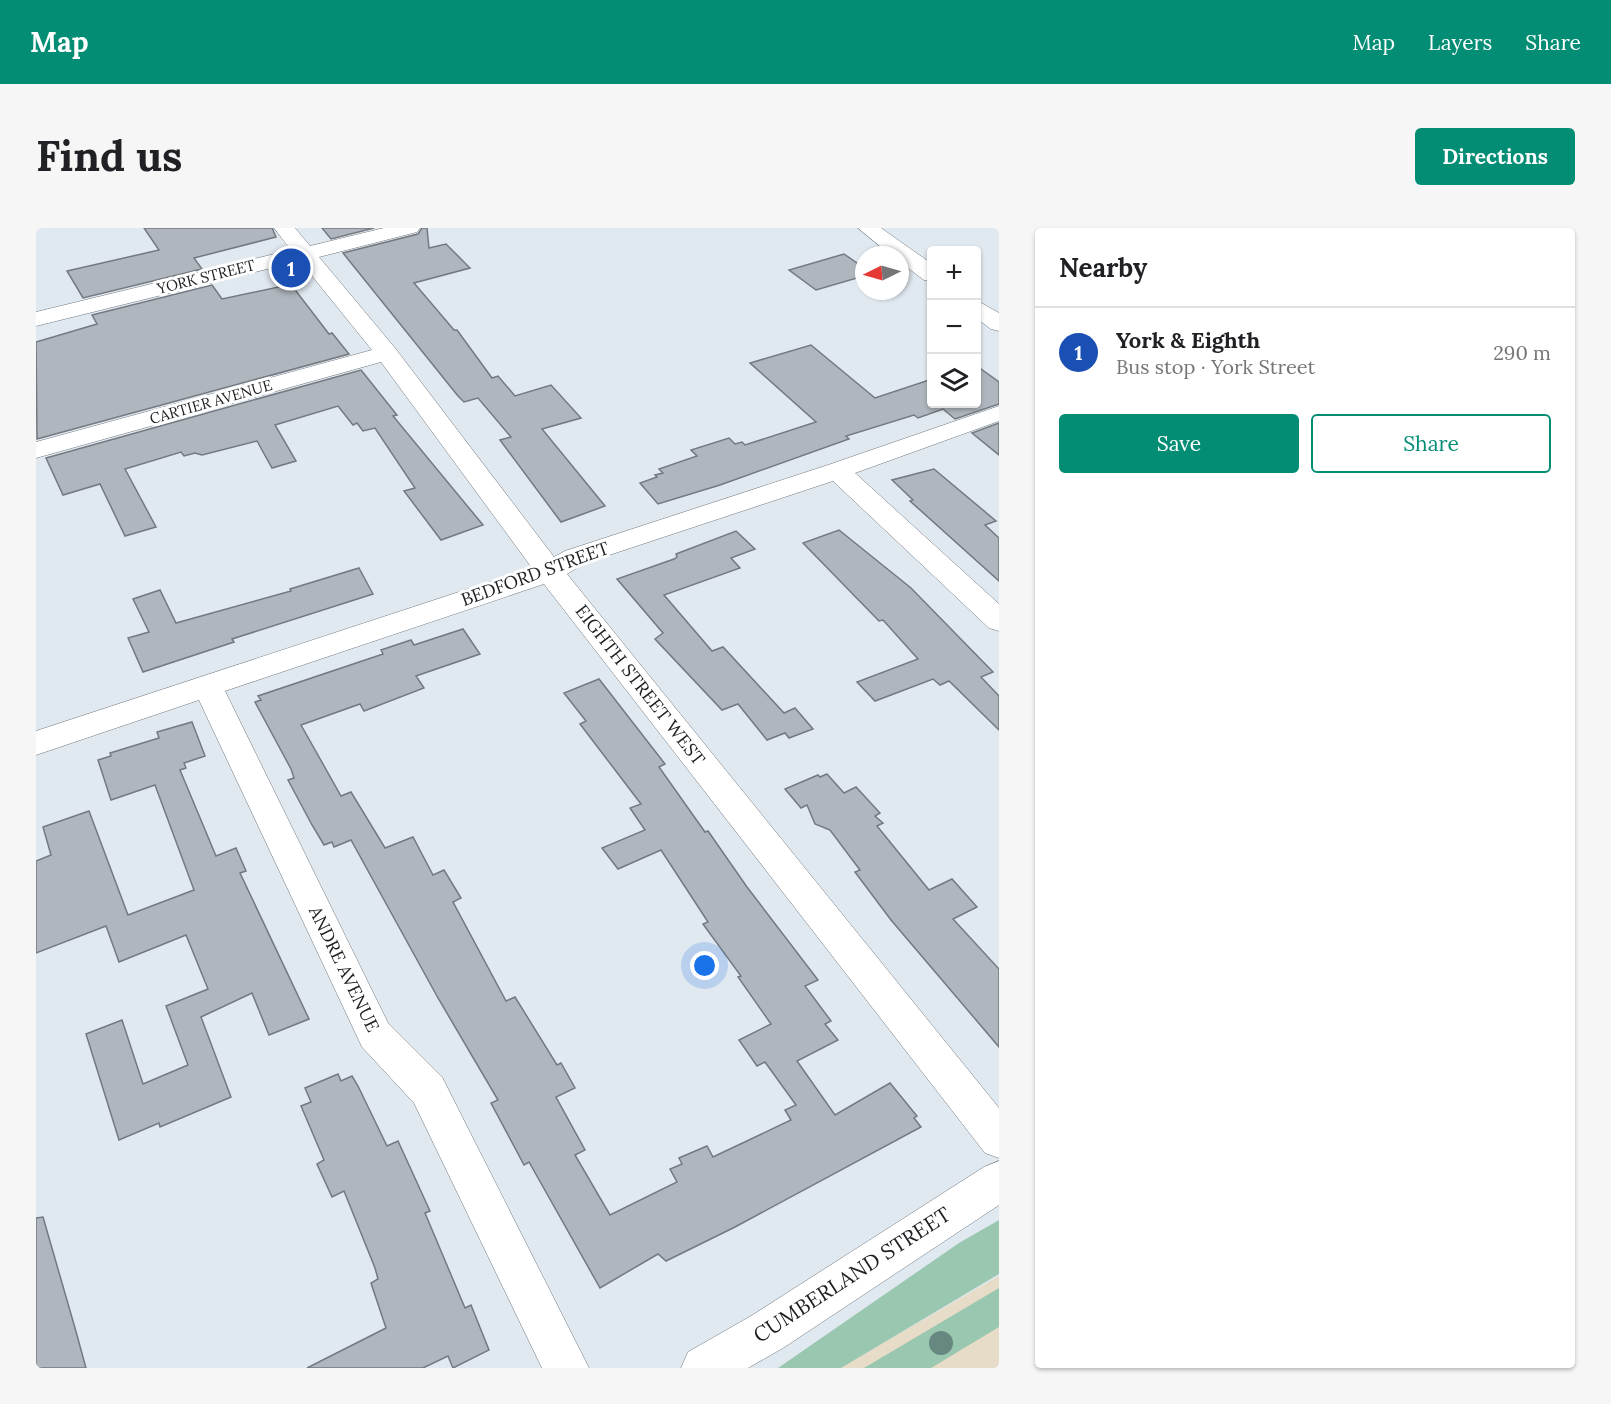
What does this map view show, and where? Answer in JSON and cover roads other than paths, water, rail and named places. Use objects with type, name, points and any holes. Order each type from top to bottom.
[{"type":"street","name":"EIGHTH STREET WEST","points":[[284,228],[387,353],[550,572],[999,1138]]},
{"type":"street","name":"YORK STREET","points":[[36,319],[410,228]]},
{"type":"street","points":[[868,228],[927,271]]},
{"type":"street","points":[[981,311],[999,324]]},
{"type":"street","name":"CARTIER AVENUE","points":[[36,450],[387,353]]},
{"type":"street","name":"BEDFORD STREET","points":[[36,743],[550,572],[575,557],[837,471],[999,413]]},
{"type":"street","points":[[837,471],[999,621]]},
{"type":"street","name":"ANDRE AVENUE","points":[[207,685],[375,1035],[428,1090],[566,1368]]},
{"type":"street","name":"CUMBERLAND STREET","points":[[704,1368],[767,1332],[999,1181]]},
{"type":"place","name":"York & Eighth","points":[[291,268]]}]
